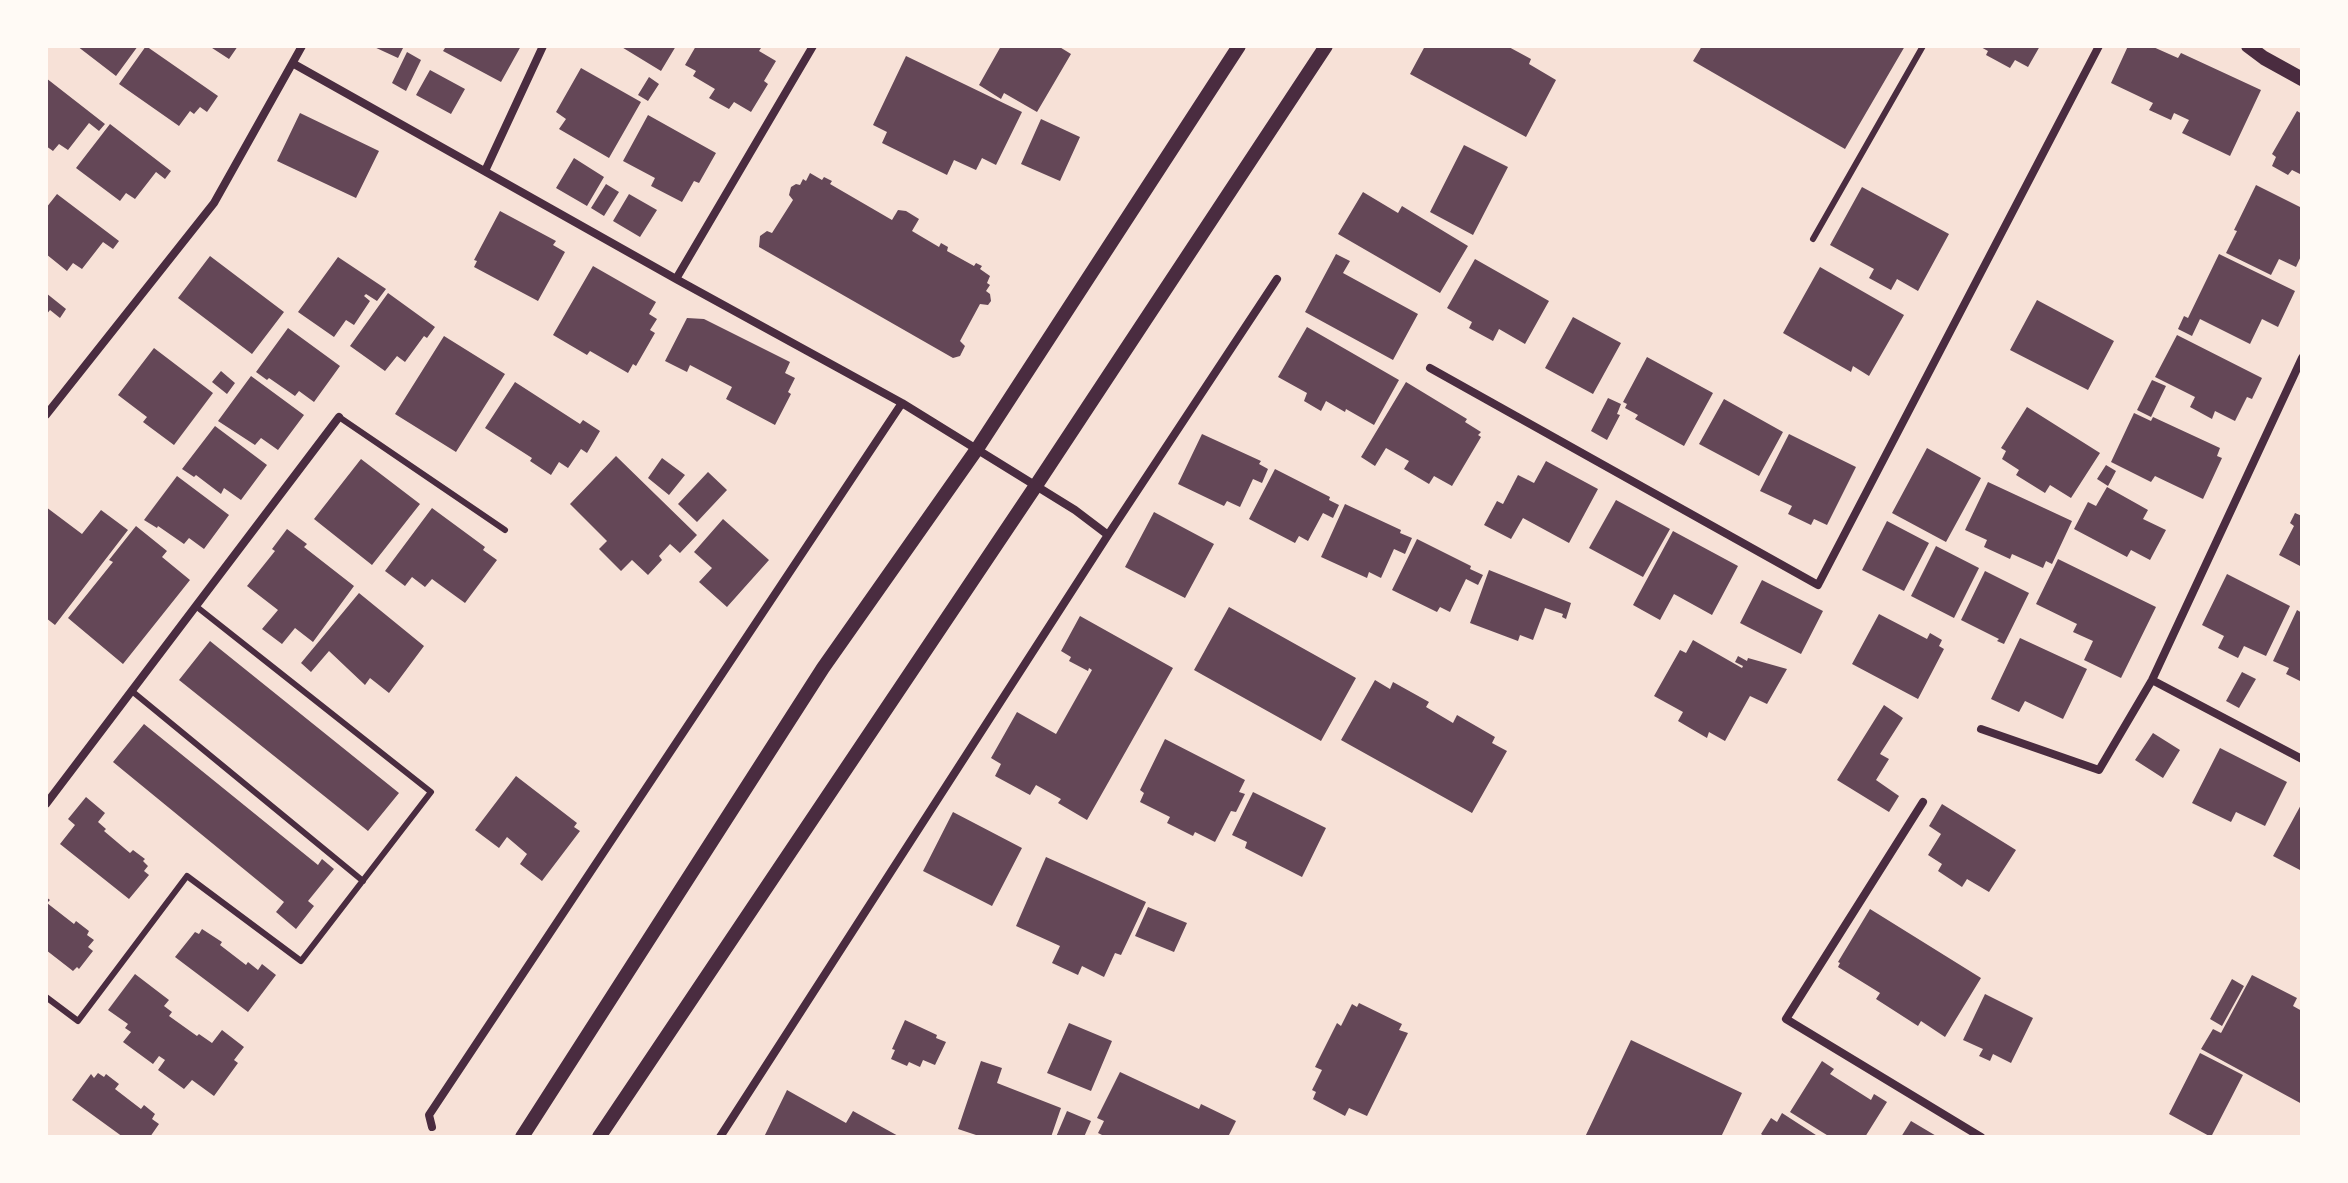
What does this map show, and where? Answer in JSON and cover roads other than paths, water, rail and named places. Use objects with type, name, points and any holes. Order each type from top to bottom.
[{"type":"street","points":[[46,415],[214,203],[302,46]]},
{"type":"street","points":[[485,171],[543,46]]},
{"type":"street","points":[[676,279],[813,46]]},
{"type":"street","points":[[522,1137],[823,668],[977,449],[1239,46]]},
{"type":"street","points":[[599,1137],[1326,46]]},
{"type":"street","points":[[1430,368],[1818,585],[2099,46]]},
{"type":"street","points":[[2248,46],[2302,79]]},
{"type":"street","points":[[294,64],[902,403],[1075,510],[1108,535]]},
{"type":"street","points":[[720,1137],[1277,279]]},
{"type":"street","points":[[1981,729],[2099,770],[2152,680],[2302,358]]},
{"type":"street","points":[[432,1127],[429,1115],[902,403]]},
{"type":"street","points":[[46,804],[339,417]]},
{"type":"street","points":[[2152,680],[2302,759]]},
{"type":"street","points":[[1923,802],[1786,1019],[1981,1137]]},
{"type":"lane","points":[[1813,239],[1923,46]]},
{"type":"lane","points":[[339,417],[505,530]]},
{"type":"lane","points":[[46,997],[78,1021],[187,876],[301,961],[431,792],[197,607]]},
{"type":"lane","points":[[133,692],[363,881]]}]
